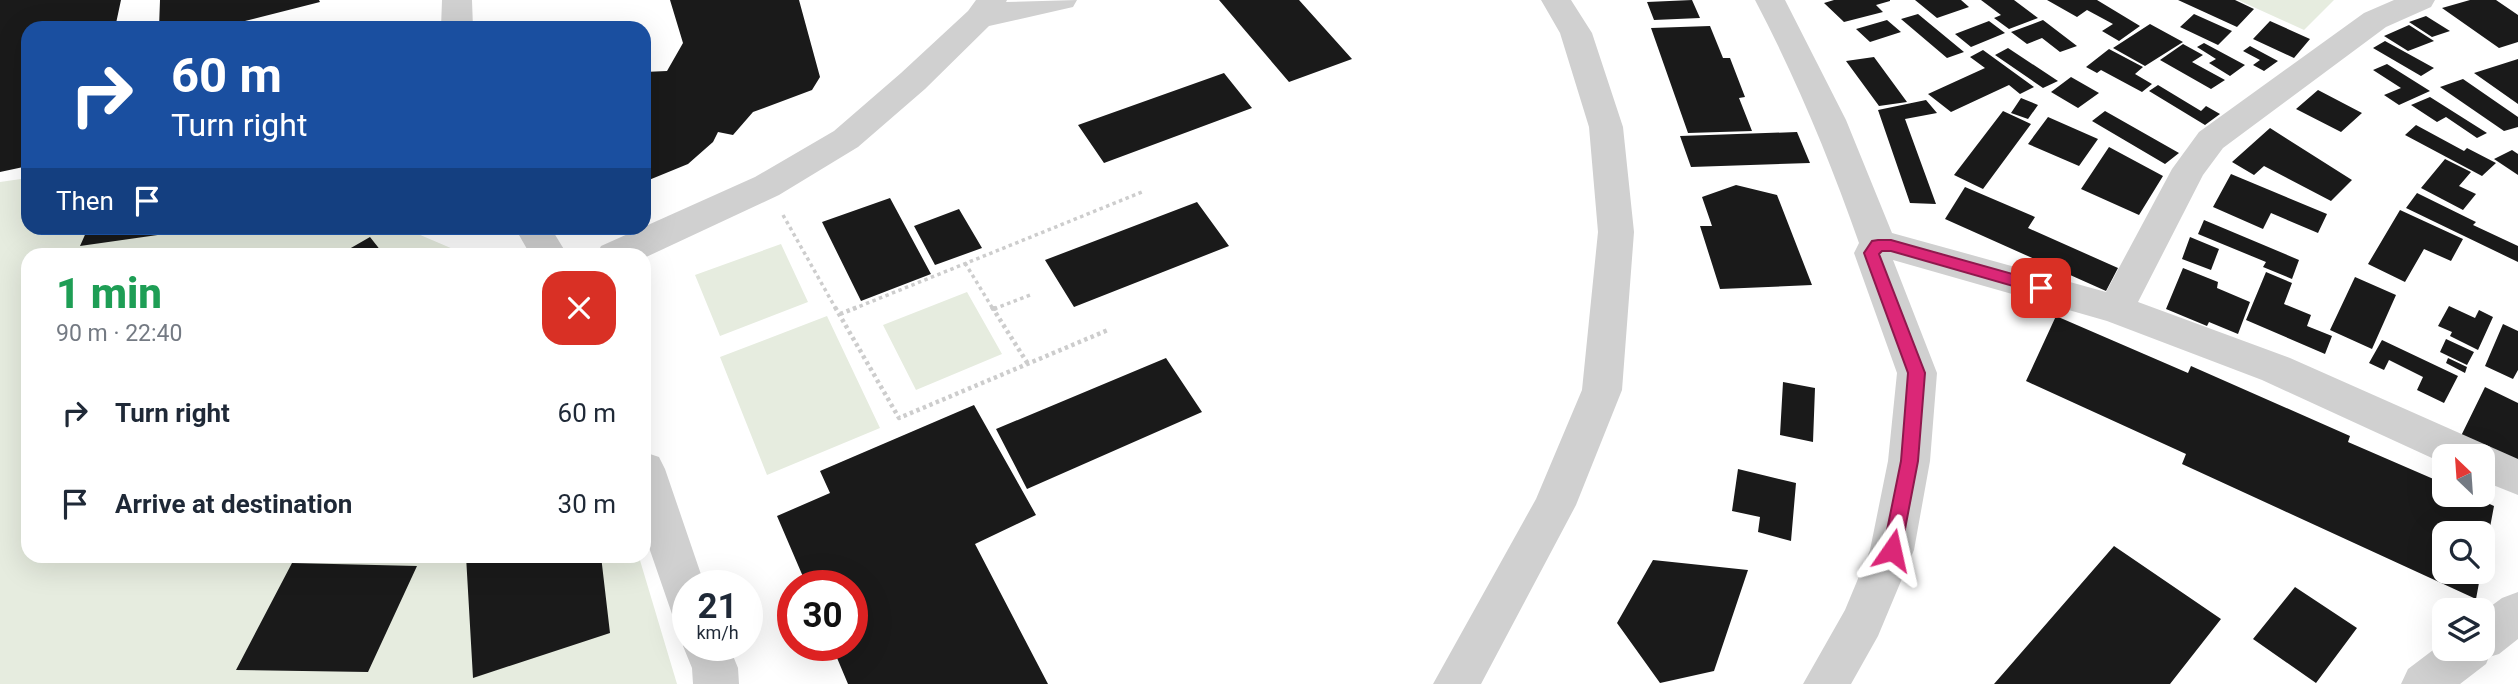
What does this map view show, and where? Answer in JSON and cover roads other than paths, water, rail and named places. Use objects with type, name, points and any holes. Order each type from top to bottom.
[{"type":"street","points":[[457,0],[457,21]]},
{"type":"street","points":[[631,248],[767,186],[846,139],[913,81],[985,9],[1062,0]]},
{"type":"street","points":[[1456,684],[1555,505],[1602,390],[1616,232],[1606,127],[1576,33],[1556,0]]},
{"type":"street","points":[[1770,0],[1792,40],[1850,168],[1878,245]]},
{"type":"street","points":[[2116,309],[2136,276],[2189,169],[2211,140],[2375,20],[2420,0]]},
{"type":"street","points":[[1878,245],[1891,246],[2116,309],[2276,369],[2442,444]]},
{"type":"street","points":[[1826,684],[1862,622],[1892,550],[1909,461],[1917,373],[1872,253],[1878,245]]},
{"type":"street","points":[[2496,468],[2518,478]]},
{"type":"street","points":[[651,490],[678,570]]},
{"type":"street","points":[[2495,630],[2518,612]]},
{"type":"street","points":[[712,661],[716,684]]},
{"type":"street","points":[[2424,684],[2454,661]]}]
